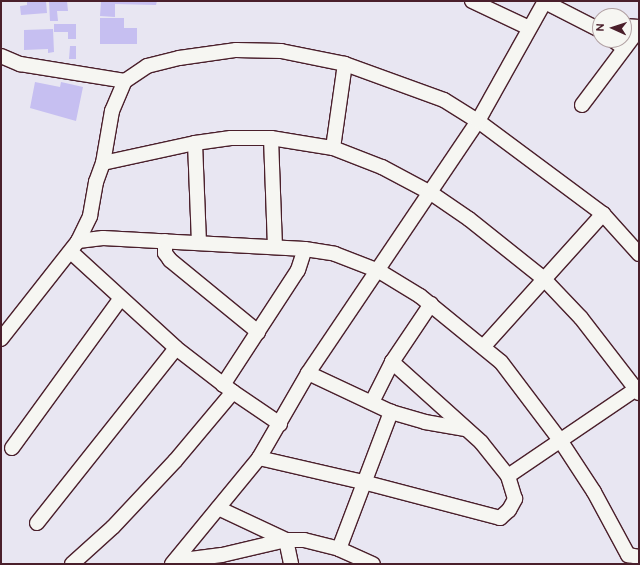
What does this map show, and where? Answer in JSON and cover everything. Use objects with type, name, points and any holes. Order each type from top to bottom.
[{"type":"street","points":[[472,1],[529,28]]},
{"type":"street","points":[[174,563],[259,458],[280,424],[308,373],[379,271],[478,121],[545,2],[592,26]]},
{"type":"street","points":[[632,37],[639,28]]},
{"type":"street","points":[[582,105],[624,48]]},
{"type":"street","points":[[1,339],[74,246],[90,216],[96,182],[104,163],[112,111],[125,81],[147,66],[179,58],[236,50],[281,51],[345,64],[444,100],[478,121],[603,214],[639,254]]},
{"type":"street","points":[[1,56],[20,64],[125,81]]},
{"type":"street","points":[[333,148],[345,64]]},
{"type":"street","points":[[104,163],[195,143],[231,138],[271,138],[333,148],[382,167],[431,193],[469,219],[543,278],[580,318],[638,390],[560,440],[508,476]]},
{"type":"street","points":[[271,138],[275,246]]},
{"type":"street","points":[[195,143],[199,243]]},
{"type":"street","points":[[484,346],[543,278],[603,214]]},
{"type":"street","points":[[90,216],[103,238]]},
{"type":"street","points":[[74,246],[103,238],[275,246],[335,254],[379,271],[431,304],[484,346],[501,362],[560,440],[594,492],[628,555],[635,560]]},
{"type":"street","points":[[165,241],[165,253],[170,260],[258,332]]},
{"type":"street","points":[[74,246],[122,298],[176,348],[228,388],[280,424]]},
{"type":"street","points":[[72,564],[124,516],[175,461],[228,388],[258,332],[298,270],[305,249]]},
{"type":"street","points":[[12,448],[122,298]]},
{"type":"street","points":[[372,402],[392,362],[431,304]]},
{"type":"street","points":[[37,523],[176,348]]},
{"type":"street","points":[[259,458],[364,482],[500,518],[509,510],[515,499],[508,476],[480,442],[392,362]]},
{"type":"street","points":[[308,373],[391,412],[425,422],[465,429]]},
{"type":"street","points":[[339,549],[391,412]]},
{"type":"street","points":[[218,508],[286,540]]},
{"type":"street","points":[[286,540],[291,564]]},
{"type":"street","points":[[174,563],[222,555],[286,540],[304,540],[339,549],[373,564]]},
{"type":"building","points":[[27,1],[46,1],[47,13],[21,15],[20,6],[27,5]]},
{"type":"building","points":[[49,1],[67,1],[68,11],[57,11],[58,21],[50,21]]},
{"type":"building","points":[[101,1],[157,1],[156,5],[115,4],[115,17],[100,16]]},
{"type":"building","points":[[100,18],[124,18],[124,28],[137,28],[137,44],[100,44]]},
{"type":"building","points":[[54,24],[76,24],[76,39],[68,39],[68,32],[54,32]]},
{"type":"building","points":[[53,29],[54,52],[48,53],[48,49],[24,50],[24,30]]},
{"type":"building","points":[[70,46],[76,46],[76,59],[69,59]]},
{"type":"building","points":[[35,82],[60,87],[61,82],[83,87],[76,121],[30,108]]}]
